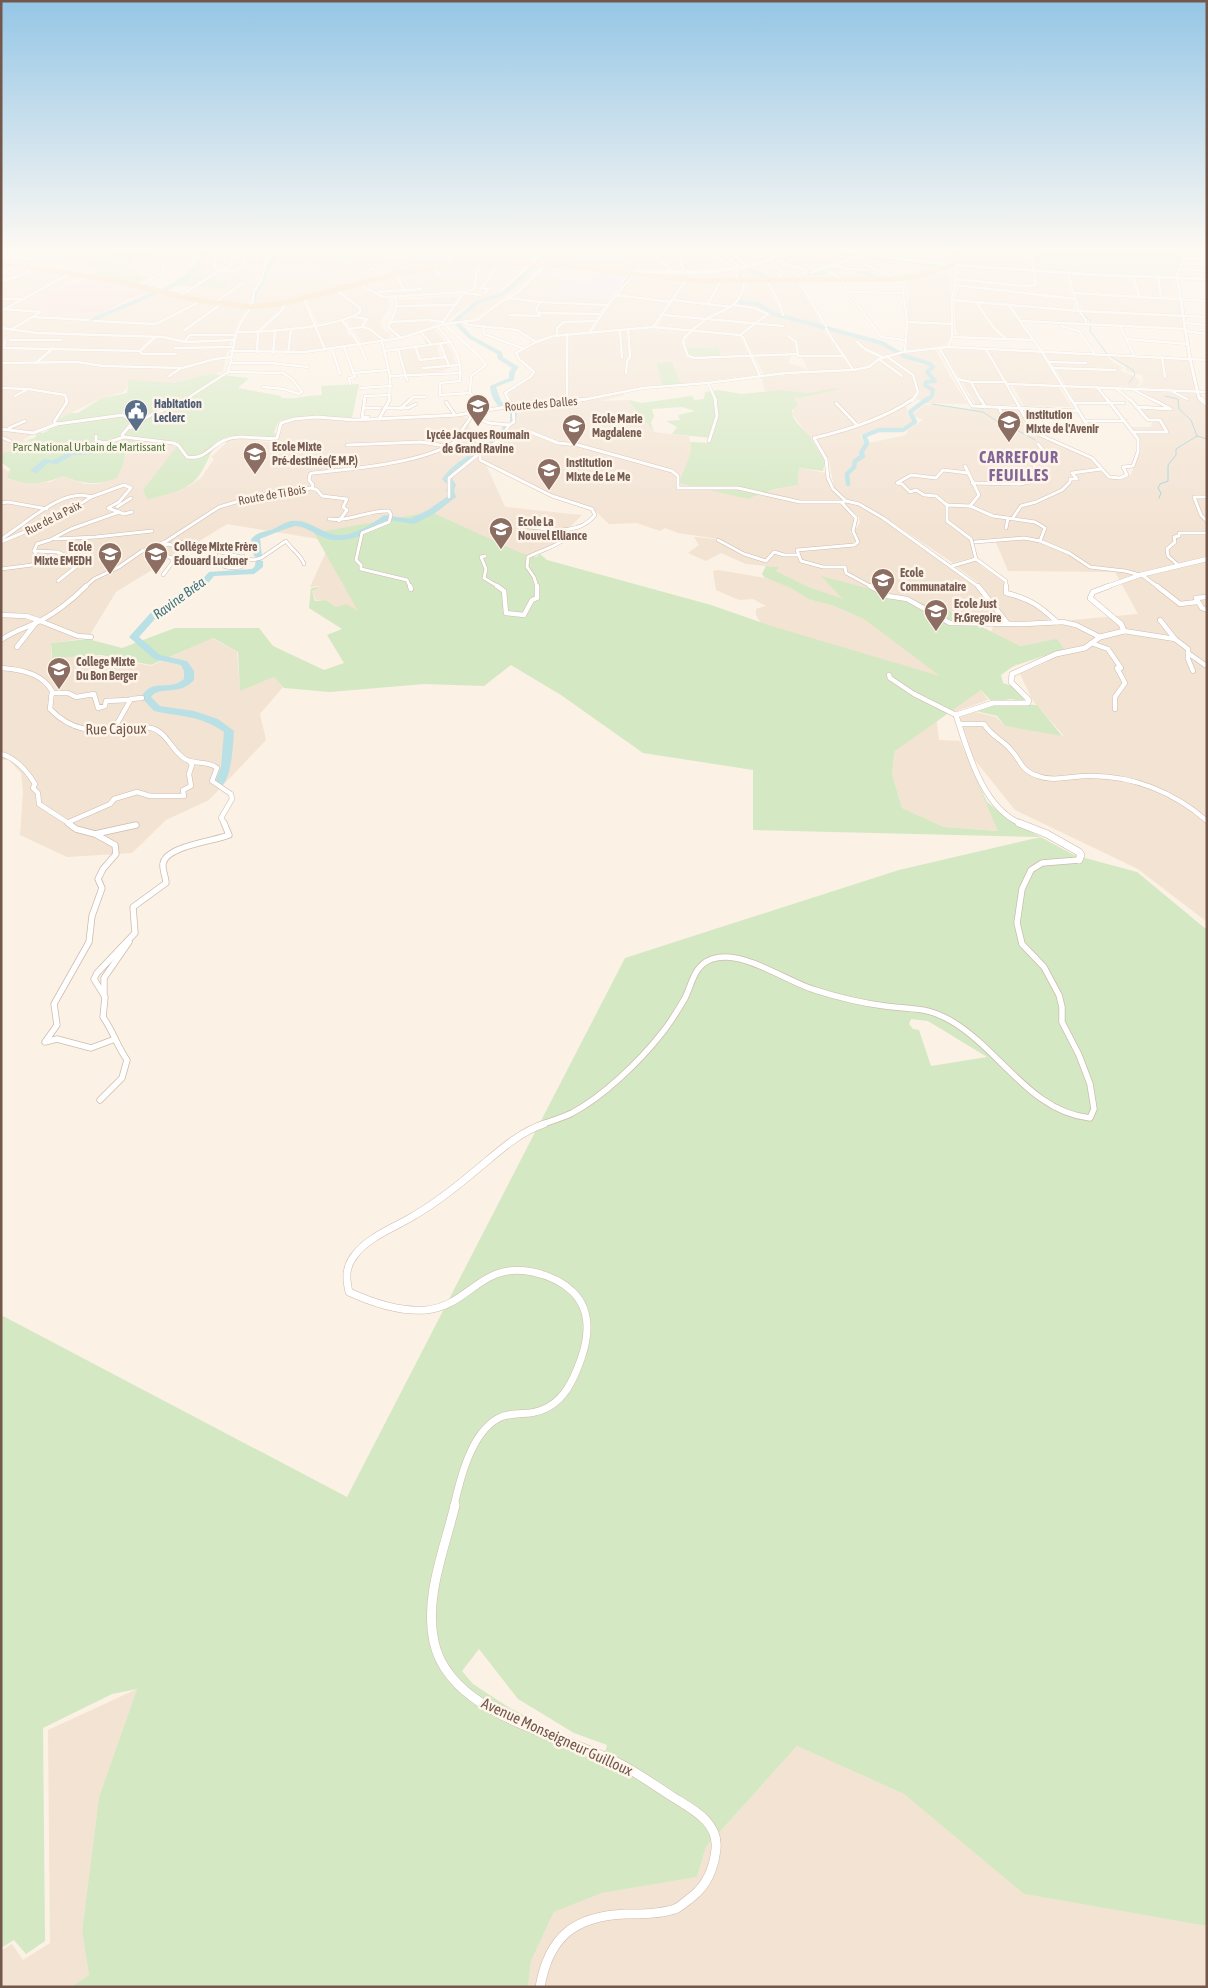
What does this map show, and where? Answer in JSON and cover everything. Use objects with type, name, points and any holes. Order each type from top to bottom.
[{"type":"street","points":[[36,363],[56,345]]},
{"type":"street","points":[[140,351],[147,345]]},
{"type":"street","points":[[170,354],[179,345]]},
{"type":"street","points":[[228,372],[232,363],[233,345]]},
{"type":"street","points":[[257,345],[257,352]]},
{"type":"street","points":[[272,353],[273,345]]},
{"type":"street","points":[[288,353],[289,345]]},
{"type":"street","points":[[323,345],[325,350]]},
{"type":"street","points":[[175,348],[232,349],[288,353],[357,345]]},
{"type":"street","points":[[362,345],[366,360]]},
{"type":"street","points":[[384,345],[390,376],[390,386],[390,394],[390,399],[382,408],[377,418],[362,417],[366,395],[390,394]]},
{"type":"street","points":[[385,351],[425,345]]},
{"type":"street","points":[[441,345],[449,366]]},
{"type":"street","points":[[453,345],[459,353],[460,381],[440,383],[439,393],[444,396],[470,392]]},
{"type":"street","points":[[467,345],[486,365],[471,376],[470,392],[487,410]]},
{"type":"street","points":[[513,345],[522,348]]},
{"type":"street","points":[[449,497],[449,478],[480,453],[494,445],[509,425],[514,422],[512,406],[504,392],[530,377],[534,372],[516,353],[530,345]]},
{"type":"street","points":[[567,345],[567,402]]},
{"type":"street","points":[[621,345],[622,358]]},
{"type":"street","points":[[626,373],[627,361],[630,357],[629,345]]},
{"type":"street","points":[[685,345],[690,357],[798,354],[798,356],[844,356]]},
{"type":"street","points":[[746,345],[760,376]]},
{"type":"street","points":[[796,345],[798,354]]},
{"type":"street","points":[[835,345],[842,350],[853,370]]},
{"type":"street","points":[[860,345],[864,349],[883,357],[913,376],[918,392],[913,400],[879,418],[845,431],[814,438],[826,459],[830,484],[857,517],[858,523],[853,531],[858,542],[854,545],[797,550],[801,561],[824,567],[845,567],[846,573],[852,577],[888,596],[907,599],[950,623],[1008,624],[1057,622],[1076,625],[1100,637]]},
{"type":"street","points":[[904,345],[904,352]]},
{"type":"street","points":[[1037,345],[1089,428]]},
{"type":"street","points":[[1090,345],[1096,353]]},
{"type":"street","points":[[1129,345],[1134,355]]},
{"type":"street","points":[[1188,345],[1199,398],[1207,404]]},
{"type":"street","points":[[415,346],[420,360],[446,357]]},
{"type":"street","points":[[3,347],[140,351],[142,354],[176,354]]},
{"type":"street","points":[[344,347],[355,377],[349,378],[350,384]]},
{"type":"street","points":[[939,347],[972,406],[1078,411]]},
{"type":"street","name":"Route des Dalles","points":[[124,437],[173,443],[178,445],[187,457],[196,459],[206,456],[220,442],[233,438],[263,440],[277,438],[280,425],[288,420],[316,417],[354,420],[470,415],[512,406],[567,402],[644,388],[688,383],[708,383],[760,376],[853,370],[869,367],[883,357],[939,347],[1096,353],[1207,360]]},
{"type":"street","points":[[332,348],[336,369],[340,374]]},
{"type":"street","points":[[398,349],[406,378]]},
{"type":"street","points":[[986,349],[1030,426],[1036,432],[1092,458],[1109,478],[1127,475],[1123,468],[1134,466],[1138,452],[1138,439],[1097,387]]},
{"type":"street","points":[[169,376],[182,368],[215,359],[231,357]]},
{"type":"street","points":[[883,357],[902,376]]},
{"type":"street","points":[[1162,357],[1165,378]]},
{"type":"street","points":[[1,363],[77,362],[103,366],[182,368]]},
{"type":"street","points":[[1048,362],[1086,363]]},
{"type":"street","points":[[232,363],[271,363],[308,367]]},
{"type":"street","points":[[424,368],[460,366]]},
{"type":"street","points":[[1052,368],[1115,370]]},
{"type":"street","points":[[353,373],[389,370]]},
{"type":"street","points":[[96,436],[96,441],[101,443],[124,437],[122,435],[130,428],[154,413],[173,407],[228,372],[283,373],[294,380],[302,392],[299,394],[273,387],[263,387]]},
{"type":"street","points":[[390,376],[406,378],[461,373]]},
{"type":"street","points":[[957,379],[971,382],[1207,392]]},
{"type":"street","points":[[971,382],[985,407]]},
{"type":"street","points":[[708,383],[716,400],[717,416],[709,441]]},
{"type":"street","points":[[360,388],[390,386]]},
{"type":"street","points":[[1,388],[28,389],[65,395],[67,402],[54,421],[57,424]]},
{"type":"street","points":[[1116,388],[1148,420],[1160,420],[1167,432],[1134,432]]},
{"type":"street","points":[[15,396],[28,389]]},
{"type":"street","points":[[1132,389],[1171,409],[1137,407]]},
{"type":"street","points":[[1175,391],[1172,393],[1187,399]]},
{"type":"street","points":[[400,408],[414,397],[425,397]]},
{"type":"street","points":[[446,402],[455,415]]},
{"type":"street","points":[[836,403],[857,425]]},
{"type":"street","points":[[1075,403],[1124,403]]},
{"type":"street","points":[[363,408],[408,408],[416,404]]},
{"type":"street","points":[[999,407],[1004,418]]},
{"type":"street","points":[[1048,409],[1059,427]]},
{"type":"street","points":[[1,429],[33,433],[57,424],[124,415],[132,421],[130,428]]},
{"type":"street","points":[[470,415],[489,423],[509,425]]},
{"type":"street","name":"Route de Ti Bois","points":[[1,640],[11,633],[39,621],[74,600],[94,579],[119,567],[142,551],[158,546],[208,514],[232,502],[260,495],[312,488],[313,485],[309,480],[312,473],[383,465],[420,457],[456,442],[462,436],[462,430],[470,415]]},
{"type":"street","points":[[6,429],[25,421]]},
{"type":"street","points":[[1084,421],[1125,421]]},
{"type":"street","points":[[504,434],[514,436],[528,431],[558,443],[578,445],[672,471],[678,476],[678,488],[738,488],[800,502],[859,504],[883,518],[979,587],[1008,624]]},
{"type":"street","points":[[1,437],[10,441]]},
{"type":"street","points":[[347,445],[421,442],[445,446]]},
{"type":"street","points":[[972,483],[1020,484],[1039,480],[1035,473],[1033,459],[1043,450],[1038,444]]},
{"type":"street","points":[[480,453],[480,460],[552,496],[592,509],[596,515],[590,523],[573,529],[562,530],[523,526]]},
{"type":"street","points":[[965,466],[978,494],[970,506]]},
{"type":"street","points":[[1006,528],[1010,518],[1021,506],[1036,502],[1062,490],[1070,482],[1070,479],[1077,478],[1072,473],[1089,469],[1101,469]]},
{"type":"street","points":[[968,473],[943,470],[937,477],[929,478],[922,474],[910,474],[897,483],[902,484],[910,492],[916,490],[924,495],[936,496],[947,505],[970,506],[993,516],[1041,524],[1045,528],[1040,541]]},
{"type":"street","points":[[91,497],[124,485],[131,488],[120,504],[108,508],[124,514],[132,512]]},
{"type":"street","points":[[312,488],[317,490],[322,496],[347,499],[343,507],[348,510],[339,521]]},
{"type":"street","name":"Rue de la Paix","points":[[78,493],[84,493],[91,497],[56,518],[16,538],[1,541],[60,500],[78,493]]},
{"type":"street","points":[[1207,497],[1194,497],[1201,515],[1207,521]]},
{"type":"street","points":[[113,509],[131,498]]},
{"type":"street","points":[[1,503],[22,503],[48,509]]},
{"type":"street","points":[[947,505],[947,521],[965,532],[974,542],[976,558],[1006,582],[1006,593],[1026,598],[1039,605],[1057,622]]},
{"type":"street","points":[[328,519],[339,521],[379,511],[389,511],[391,516],[389,522],[362,533],[356,560],[361,565],[361,569],[407,580],[411,589]]},
{"type":"street","points":[[34,551],[37,544],[71,529],[119,512]]},
{"type":"street","points":[[53,538],[71,539],[77,537],[88,540],[111,534],[152,530]]},
{"type":"street","points":[[485,556],[481,557],[486,569],[484,578],[504,591],[503,603],[506,612],[524,615],[532,600],[537,598],[539,593],[532,572],[526,566],[528,558],[551,545],[557,545],[565,541],[566,538],[562,530]]},
{"type":"street","points":[[1178,565],[1168,556],[1166,549],[1175,542],[1174,538],[1180,536],[1179,533],[1207,533]]},
{"type":"street","points":[[974,542],[1011,540],[1015,538],[1040,541],[1069,553],[1090,567],[1141,575],[1180,604],[1197,602]]},
{"type":"street","points":[[718,540],[744,554],[766,561],[774,552],[784,555],[798,555]]},
{"type":"street","points":[[163,575],[172,563],[172,558],[166,556],[158,546],[168,544],[175,546],[180,542],[257,559],[286,541],[291,550],[303,560],[304,564]]},
{"type":"street","points":[[1,569],[32,565],[38,557],[34,551]]},
{"type":"street","points":[[34,551],[57,552],[82,562],[58,581]]},
{"type":"street","points":[[218,551],[215,553],[219,565],[223,568],[241,567],[243,556]]},
{"type":"street","points":[[952,566],[976,558]]},
{"type":"street","points":[[1124,631],[1121,624],[1090,598],[1093,592],[1141,575],[1207,559]]},
{"type":"street","points":[[1197,602],[1196,598],[1207,597]]},
{"type":"street","points":[[1197,602],[1202,608],[1207,610]]},
{"type":"street","points":[[1,615],[26,616],[58,626],[84,638],[92,637]]},
{"type":"street","points":[[1160,620],[1176,639],[1188,649],[1188,659],[1192,671]]},
{"type":"street","points":[[17,647],[39,621]]},
{"type":"street","points":[[888,675],[914,694],[956,715],[993,703],[1028,704],[1029,700],[1011,682],[1012,674],[1056,654],[1074,652],[1085,648],[1100,637],[1124,631],[1176,639]]},
{"type":"street","points":[[1091,643],[1108,649],[1121,668],[1117,668],[1125,684],[1115,697],[1115,709]]},
{"type":"street","points":[[1188,653],[1206,665]]},
{"type":"street","points":[[1,668],[24,671],[48,684],[52,693],[70,694],[76,697],[94,694],[98,708],[104,706],[106,701],[142,698]]},
{"type":"street","name":"Rue Cajoux","points":[[52,693],[50,709],[66,724],[80,730],[151,728],[161,731],[183,759],[190,762]]},
{"type":"street","points":[[114,728],[129,700]]},
{"type":"street","name":"Avenue Monseigneur Guilloux","points":[[540,1987],[548,1958],[560,1938],[578,1923],[597,1917],[676,1908],[700,1891],[709,1879],[717,1844],[712,1827],[693,1810],[618,1763],[542,1732],[492,1708],[460,1688],[445,1671],[434,1649],[431,1619],[432,1593],[469,1458],[479,1437],[492,1421],[511,1413],[533,1414],[554,1405],[566,1390],[580,1363],[586,1346],[588,1327],[586,1313],[580,1299],[571,1289],[556,1279],[522,1269],[498,1271],[483,1278],[462,1295],[438,1308],[400,1308],[375,1302],[350,1292],[346,1284],[350,1262],[356,1253],[380,1233],[408,1220],[458,1186],[487,1160],[524,1133],[538,1124],[572,1113],[588,1102],[654,1044],[686,996],[697,969],[706,961],[718,957],[744,960],[803,987],[828,994],[878,1005],[918,1008],[934,1012],[978,1038],[1029,1088],[1056,1108],[1075,1117],[1090,1118],[1094,1110],[1089,1078],[1062,1022],[1063,1016],[1060,999],[1046,971],[1024,948],[1019,938],[1017,925],[1022,888],[1028,872],[1046,862],[1079,860],[1081,855],[1079,852],[1046,834],[1013,821],[993,804],[970,757],[956,715]]},
{"type":"street","points":[[959,724],[984,724],[985,728],[998,742],[1010,749],[1025,769],[1038,776],[1049,778],[1090,776],[1124,778],[1157,789],[1185,802],[1207,821]]},
{"type":"street","points":[[2,752],[11,757],[30,774],[35,784],[33,788],[40,795],[38,804],[69,822],[76,829],[95,834],[115,845],[116,854],[103,869],[98,879],[102,888],[92,916],[89,942],[52,1008],[57,1027],[45,1042],[57,1039],[91,1048],[115,1040]]},
{"type":"street","points":[[69,822],[110,804],[114,799],[137,792],[150,796],[184,796],[183,790],[192,786],[189,774],[191,769],[190,762],[208,762],[217,768],[212,780],[231,794],[232,799],[221,818],[229,834],[214,841],[173,850],[166,856],[163,863],[166,883],[133,907],[135,933],[104,978],[103,1016],[113,1031],[119,1049],[127,1060],[126,1072],[116,1086],[100,1100]]},
{"type":"street","points":[[95,834],[136,825]]},
{"type":"street","points":[[105,997],[94,979],[112,955],[131,938]]},
{"type":"shaded area","points":[[1,345],[230,345],[223,372],[173,383],[133,381],[123,392],[95,401],[23,440],[35,443],[26,448],[1,453]]},
{"type":"shaded area","points":[[234,345],[347,345],[304,351],[233,350]]},
{"type":"shaded area","points":[[436,345],[440,357],[444,356],[440,345],[447,345],[453,354],[456,365],[434,374],[407,375],[399,350]]},
{"type":"shaded area","points":[[533,345],[565,345],[566,402],[569,402],[569,345],[682,345],[688,358],[749,357],[759,375],[681,384],[672,363],[658,363],[662,386],[621,393],[625,395],[600,401],[628,400],[654,432],[689,436],[691,451],[681,478],[748,499],[775,489],[798,485],[799,468],[826,473],[833,490],[845,502],[841,503],[856,518],[850,532],[856,541],[850,544],[796,549],[797,555],[774,552],[766,560],[748,555],[720,540],[712,538],[678,533],[665,528],[660,531],[637,523],[609,524],[592,508],[553,495],[485,462],[505,507],[582,515],[548,549],[385,621],[336,607],[326,600],[316,600],[312,591],[321,588],[319,586],[310,587],[331,541],[227,524],[116,592],[88,638],[51,643],[51,657],[101,656],[151,666],[212,638],[237,652],[240,691],[274,677],[283,687],[260,714],[266,740],[209,800],[166,820],[132,853],[67,857],[20,835],[23,792],[21,773],[8,759],[1,761],[1,467],[10,472],[8,479],[20,482],[50,482],[63,476],[85,484],[98,484],[117,477],[123,464],[127,444],[131,441],[140,439],[179,445],[158,473],[148,500],[189,486],[201,478],[214,459],[211,457],[226,443],[226,440],[241,438],[273,443],[277,441],[284,421],[290,418],[316,416],[364,419],[465,416],[482,456],[497,445],[517,412],[506,408],[514,406],[507,392],[534,373],[533,368],[521,359],[517,353]]},
{"type":"shaded area","points":[[686,345],[744,345],[750,356],[721,356],[719,347],[686,348]]},
{"type":"shaded area","points":[[748,345],[797,345],[797,355],[791,356],[788,363],[805,368],[806,371],[764,374]]},
{"type":"shaded area","points":[[797,345],[835,345],[841,349],[841,356],[853,369],[843,350],[837,345],[882,345],[896,353],[876,359],[862,367],[870,367],[885,357],[912,375],[916,392],[912,399],[878,417],[857,422],[845,431],[859,424],[881,418],[902,406],[907,407],[907,414],[911,417],[912,422],[907,427],[896,430],[879,428],[860,435],[865,444],[906,435],[908,430],[923,420],[912,415],[925,404],[972,409],[972,406],[1018,408],[1027,425],[1035,432],[1091,458],[1109,479],[1130,476],[1140,444],[1140,439],[1131,427],[1151,427],[1152,422],[1141,410],[1165,408],[1132,388],[1197,391],[1199,397],[1207,405],[1207,922],[1138,869],[1015,810],[974,759],[960,717],[975,712],[996,717],[1005,726],[1064,736],[1033,701],[1020,674],[1047,662],[1041,642],[1013,647],[989,637],[994,624],[1008,622],[982,586],[956,566],[976,560],[981,566],[1004,582],[1006,593],[1038,605],[1051,622],[1138,614],[1115,572],[1008,571],[995,540],[971,542],[974,557],[953,563],[883,516],[849,501],[834,488],[829,460],[818,445],[816,438],[822,435],[815,436],[813,444],[792,414],[794,398],[840,389],[808,393],[782,390],[765,392],[762,377],[828,372],[808,372],[802,356],[799,355]]},
{"type":"shaded area","points":[[907,345],[945,345],[945,345],[907,350]]},
{"type":"shaded area","points":[[941,348],[983,349],[1018,405],[976,405]]},
{"type":"shaded area","points":[[935,349],[968,404],[926,403],[933,397],[933,389],[931,397],[925,402],[915,399],[919,395],[914,375],[887,356],[899,354],[921,365],[927,365],[930,367],[926,371],[927,374],[933,381],[936,381],[929,374],[932,368],[929,365],[901,354]]},
{"type":"shaded area","points":[[987,349],[1041,352],[1061,385],[1008,383]]},
{"type":"shaded area","points":[[1044,352],[1105,354],[1112,362],[1122,367],[1121,371],[1134,376],[1141,382],[1136,387],[1066,385]]},
{"type":"shaded area","points":[[1109,354],[1188,359],[1195,390],[1139,387],[1143,382],[1142,375],[1126,371],[1125,365]]},
{"type":"shaded area","points":[[1012,385],[1059,388],[1072,407],[1024,406]]},
{"type":"shaded area","points":[[1065,387],[1096,388],[1107,402],[1075,402]]},
{"type":"shaded area","points":[[848,502],[881,517],[978,587],[1005,623],[950,623],[889,595],[848,572],[847,567],[824,566],[802,561],[798,550],[859,543],[854,531],[860,523],[859,517],[844,504]]},
{"type":"shaded area","points":[[694,537],[714,539],[736,550],[766,561],[775,553],[799,556],[800,561],[824,567],[844,568],[844,572],[851,578],[1009,656],[1017,665],[994,676],[974,680],[988,700],[954,712],[935,707],[939,740],[960,741],[999,831],[944,827],[902,808],[892,774],[898,733],[760,622],[756,615],[756,609],[766,606],[753,599],[739,600],[716,590],[713,571],[718,570],[772,579],[808,599],[834,606],[864,619],[863,609],[811,588],[776,571],[779,567],[746,564],[721,553],[706,561],[688,553],[699,545]]},
{"type":"shaded area","points":[[137,1689],[99,1797],[82,1931],[89,1975],[71,1987],[1,1987],[1,1951],[12,1944],[23,1960],[50,1943],[48,1730]]},
{"type":"shaded area","points":[[797,1746],[904,1794],[1024,1894],[1207,1926],[1207,1987],[528,1987],[531,1961],[554,1912],[602,1893],[697,1877],[706,1847]]},
{"type":"green space","points":[[719,347],[721,356],[696,358],[688,356],[686,348]]},
{"type":"green space","points":[[672,362],[681,384],[662,386],[657,363]]},
{"type":"green space","name":"Parc National Urbain de Martissant","points":[[212,374],[249,378],[238,388],[281,396],[281,398],[322,395],[321,386],[359,384],[352,418],[297,417],[279,421],[274,432],[277,437],[230,436],[217,444],[202,471],[192,483],[177,491],[148,500],[143,490],[178,445],[140,439],[127,444],[123,465],[117,478],[103,482],[77,481],[63,476],[35,483],[14,481],[7,478],[10,469],[1,462],[1,453],[26,448],[34,443],[26,440],[35,438],[37,432],[43,433],[49,430],[46,429],[57,424],[58,422],[55,421],[71,413],[78,413],[100,399],[127,393],[129,380],[173,383]]},
{"type":"green space","points":[[841,389],[794,398],[798,405],[792,410],[792,415],[810,436],[825,462],[823,471],[799,468],[798,485],[775,489],[748,499],[679,483],[691,451],[690,442],[709,443],[712,438],[672,434],[677,427],[666,421],[680,420],[678,415],[695,411],[682,407],[652,409],[654,416],[651,423],[654,432],[628,400],[642,403],[692,396],[694,400],[704,399],[705,392],[719,390],[741,394],[782,390],[808,393]]},
{"type":"green space","points":[[431,512],[521,553],[536,557],[540,554],[547,560],[711,605],[771,626],[940,676],[864,619],[834,606],[808,599],[791,588],[764,577],[762,574],[766,566],[779,567],[776,571],[811,588],[843,599],[821,576],[946,609],[1020,646],[1057,639],[1064,649],[1016,664],[1001,675],[1003,683],[1012,686],[1024,699],[1023,701],[1011,699],[992,702],[981,690],[895,751],[892,774],[902,808],[944,827],[998,831],[974,775],[987,802],[1009,820],[1041,837],[753,830],[753,770],[643,753],[561,695],[511,665],[484,686],[424,684],[330,692],[284,688],[274,677],[240,691],[238,652],[213,638],[151,665],[101,655],[52,658],[51,643],[88,639],[122,648],[175,628],[259,628],[273,646],[324,670],[344,663],[327,635],[342,629],[309,608],[311,588],[320,588],[312,591],[315,601],[326,600],[336,607],[346,604],[358,611],[314,533]]},
{"type":"green space","points":[[993,704],[1037,705],[1062,736],[1005,726],[997,716],[976,711]]},
{"type":"green space","points":[[1041,837],[1074,855],[1137,872],[1207,930],[1207,1926],[1024,1894],[904,1794],[797,1746],[706,1847],[697,1877],[602,1893],[554,1912],[531,1961],[528,1987],[71,1987],[89,1975],[82,1931],[99,1797],[137,1689],[112,1694],[43,1728],[45,1941],[26,1954],[14,1940],[1,1948],[1,1315],[347,1497],[625,958],[899,870]],"holes":[[[911,1019],[928,1021],[987,1057],[931,1066],[919,1030],[913,1029],[909,1024]],[[479,1649],[518,1699],[574,1733],[607,1745],[605,1753],[562,1736],[508,1707],[473,1684],[462,1671]]]},
{"type":"waterway","name":"Ravine Bréa","points":[[485,345],[500,353],[500,358],[516,367],[512,372],[512,379],[493,386],[496,400],[514,413],[513,422]]},
{"type":"waterway","points":[[885,345],[904,356],[930,364],[933,367],[927,372],[935,381],[926,382],[925,385],[933,390],[932,396],[926,401]]},
{"type":"waterway","points":[[1100,345],[1108,355],[1133,370],[1135,375],[1129,383]]},
{"type":"waterway","points":[[1165,396],[1178,399],[1179,409],[1191,420],[1197,436]]},
{"type":"waterway","points":[[848,484],[847,474],[854,467],[855,461],[863,456],[861,453],[867,443],[864,436],[879,430],[903,430],[915,422],[910,412],[927,399]]},
{"type":"waterway","points":[[932,404],[983,412],[998,422],[1004,423],[1035,440]]},
{"type":"waterway","name":"Ravine Bréa","points":[[258,556],[255,540],[257,537],[284,528],[292,523],[308,526],[329,537],[345,538],[378,524],[387,517],[411,522],[431,512],[452,497],[450,490],[452,485],[446,479],[448,476],[466,459],[494,443],[506,426]]},
{"type":"waterway","points":[[1159,498],[1161,493],[1158,488],[1160,484],[1168,481],[1168,465],[1176,455],[1176,449],[1197,436]]},
{"type":"waterway","points":[[1197,436],[1207,439]]},
{"type":"waterway","points":[[34,471],[47,461],[54,462],[72,453],[90,452],[98,445]]},
{"type":"waterway","name":"Ravine Bréa","points":[[219,784],[226,767],[229,731],[215,721],[191,713],[157,709],[146,697],[149,692],[156,688],[182,686],[189,680],[189,671],[184,663],[157,657],[134,637],[158,610],[170,606],[175,600],[186,597],[201,586],[212,574],[254,571],[259,567],[259,561]]},
{"type":"place","name":"Lycée Jacques Roumain de Grand Ravine","points":[[478,427]]},
{"type":"place","name":"Habitation Leclerc","points":[[136,432]]},
{"type":"place","name":"Institution MIxte de l'Avenir","points":[[1009,443]]},
{"type":"place","name":"Ecole Marie Magdalene","points":[[574,447]]},
{"type":"place","name":"Ecole Mixte Pré-destinée(E.M.P.)","points":[[255,475]]},
{"type":"place","name":"Institution MIxte de Le Me","points":[[549,491]]},
{"type":"place","name":"Ecole La Nouvel Elliance","points":[[501,550]]},
{"type":"place","name":"Ecole Mixte EMEDH","points":[[110,575]]},
{"type":"place","name":"Collége Mixte Frère Edouard Luckner","points":[[156,575]]},
{"type":"place","name":"Ecole Communataire","points":[[883,601]]},
{"type":"place","name":"Ecole Just Fr.Gregoire","points":[[936,632]]},
{"type":"place","name":"College Mixte Du Bon Berger","points":[[59,690]]},
{"type":"district","name":"CARREFOUR FEUILLES","points":[[1019,466]]}]
